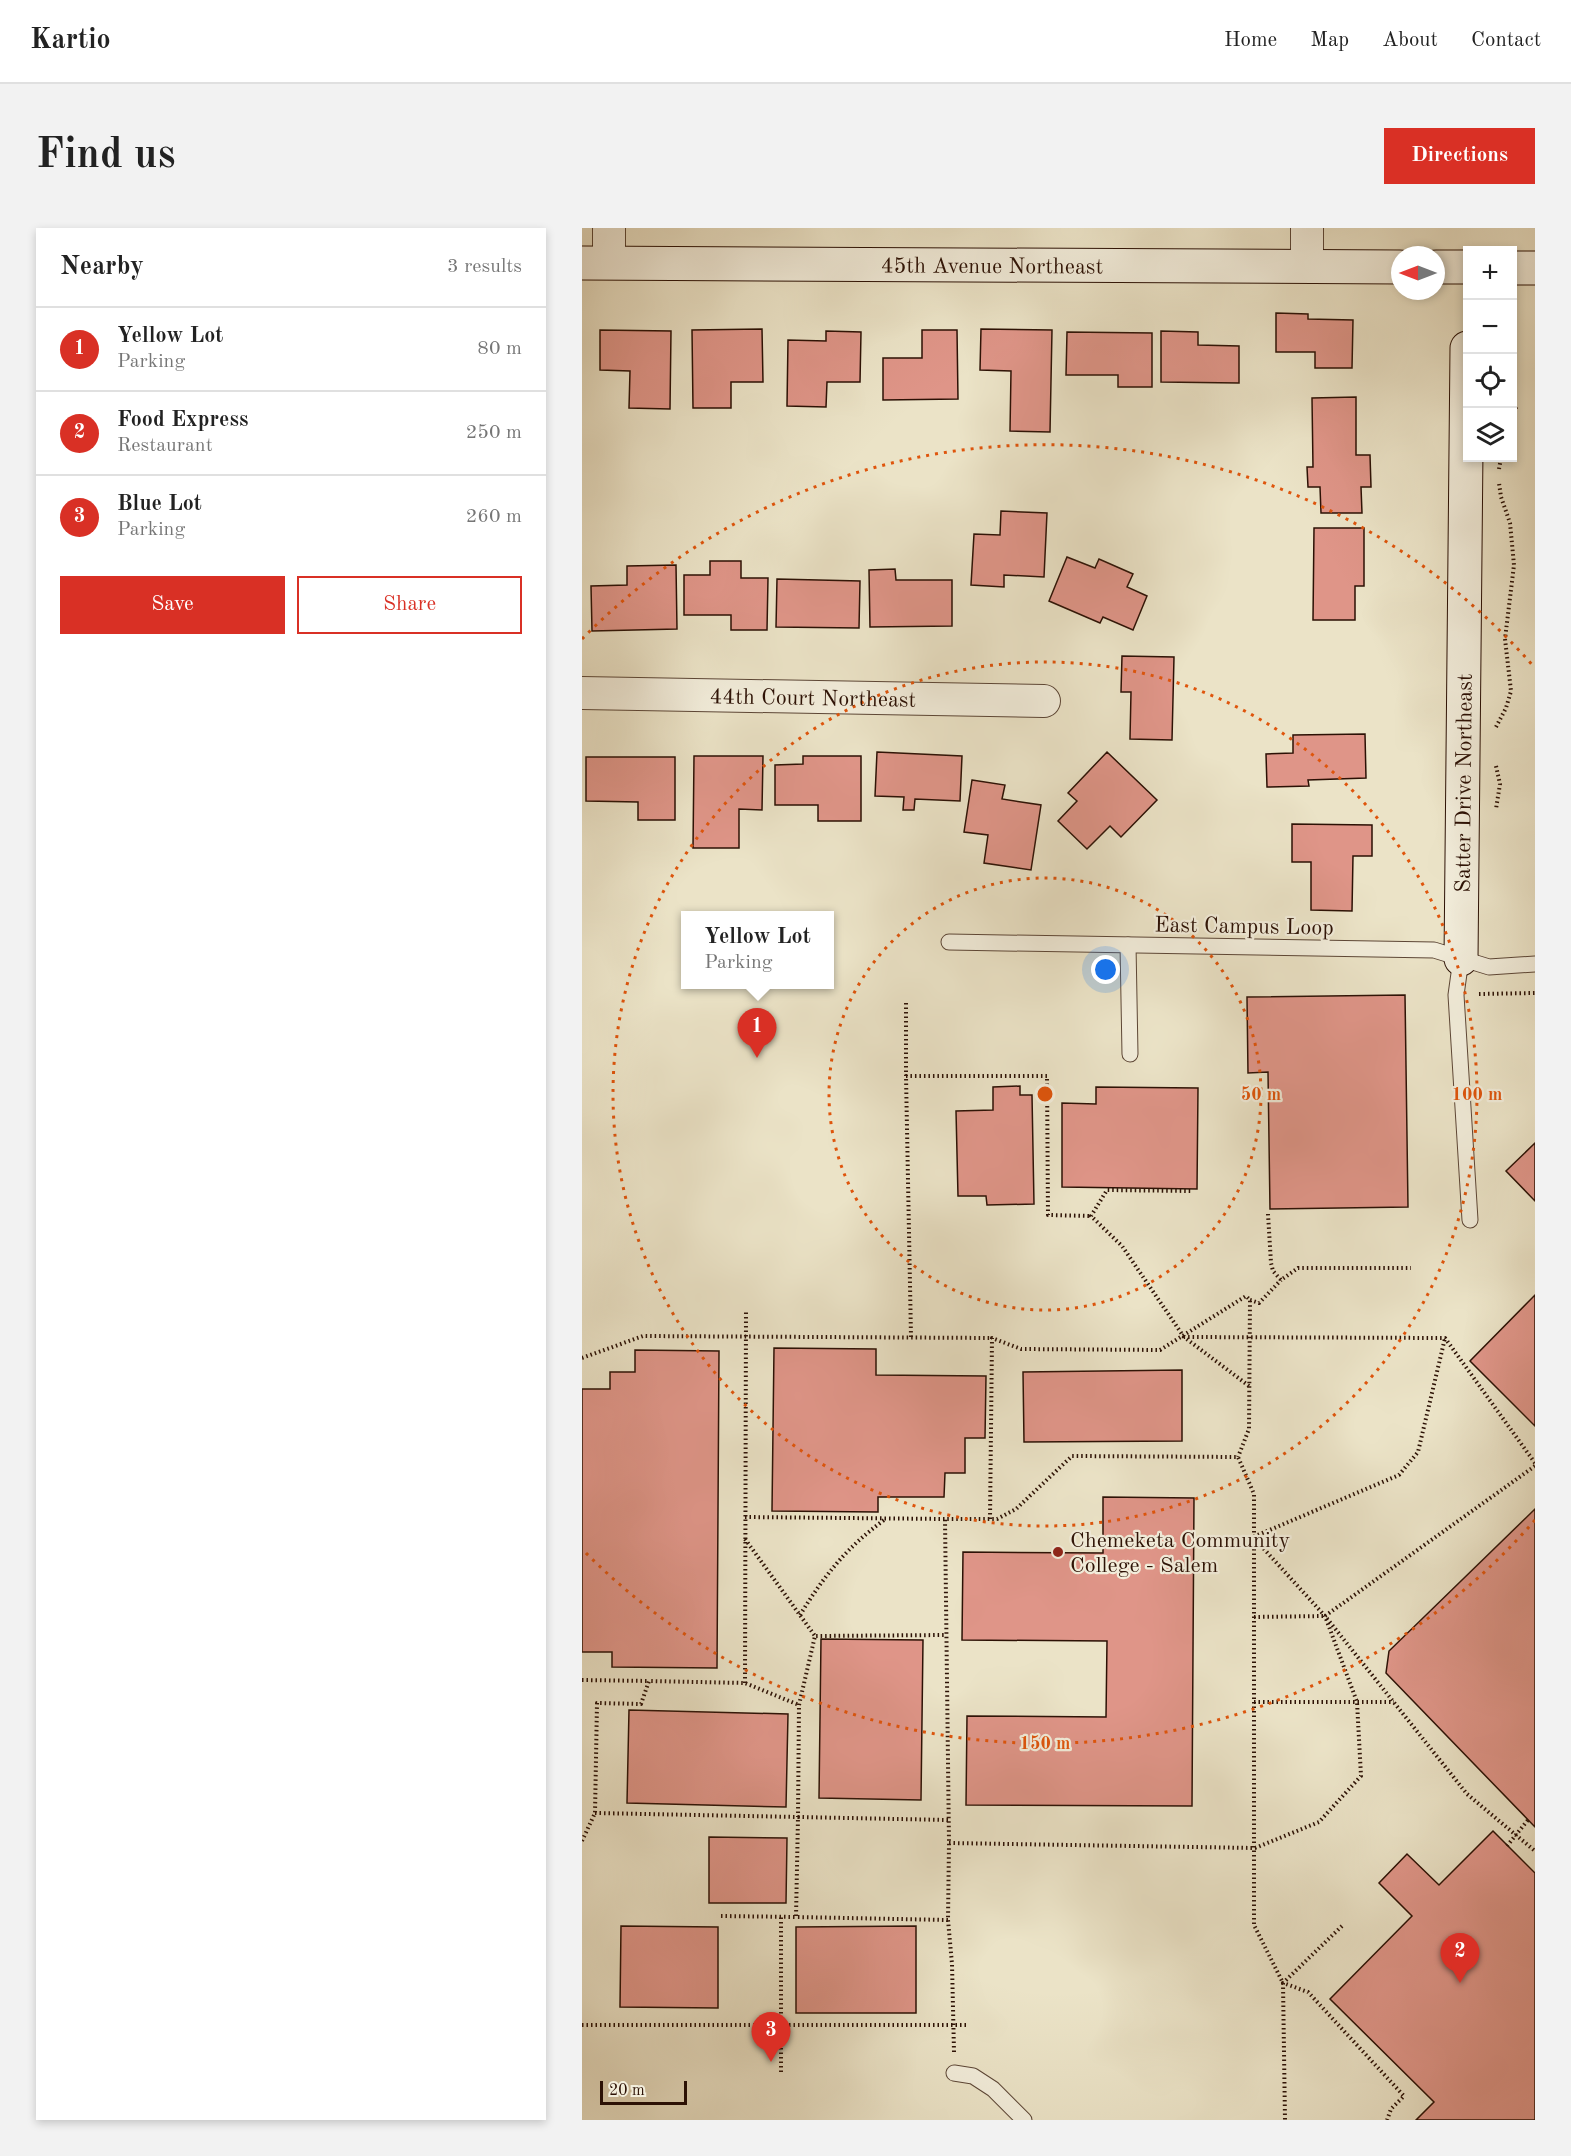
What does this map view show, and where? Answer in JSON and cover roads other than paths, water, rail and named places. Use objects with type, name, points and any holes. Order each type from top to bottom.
[{"type":"street","points":[[596,263],[609,228]]},
{"type":"street","points":[[1306,266],[1307,228]]},
{"type":"street","name":"45th Avenue Northeast","points":[[596,263],[1391,267]]},
{"type":"street","points":[[1445,267],[1463,267]]},
{"type":"street","points":[[1517,268],[1535,268]]},
{"type":"street","name":"Satter Drive Northeast","points":[[1461,959],[1467,354]]},
{"type":"street","name":"44th Court Northeast","points":[[582,693],[1044,701]]},
{"type":"lane","name":"East Campus Loop","points":[[949,942],[1434,950],[1489,967],[1535,964]]},
{"type":"lane","points":[[1128,945],[1130,1054]]},
{"type":"lane","name":"Satter Drive Northeast","points":[[1461,959],[1455,995],[1470,1220]]},
{"type":"lane","points":[[954,2073],[973,2076],[993,2089],[1024,2120]]},
{"type":"place","name":"Yellow Lot","points":[[757,1058]]},
{"type":"place","name":"Chemeketa Community College - Salem","points":[[1058,1552]]},
{"type":"place","name":"Food Express","points":[[1460,1983]]},
{"type":"place","name":"Blue Lot","points":[[771,2062]]}]
